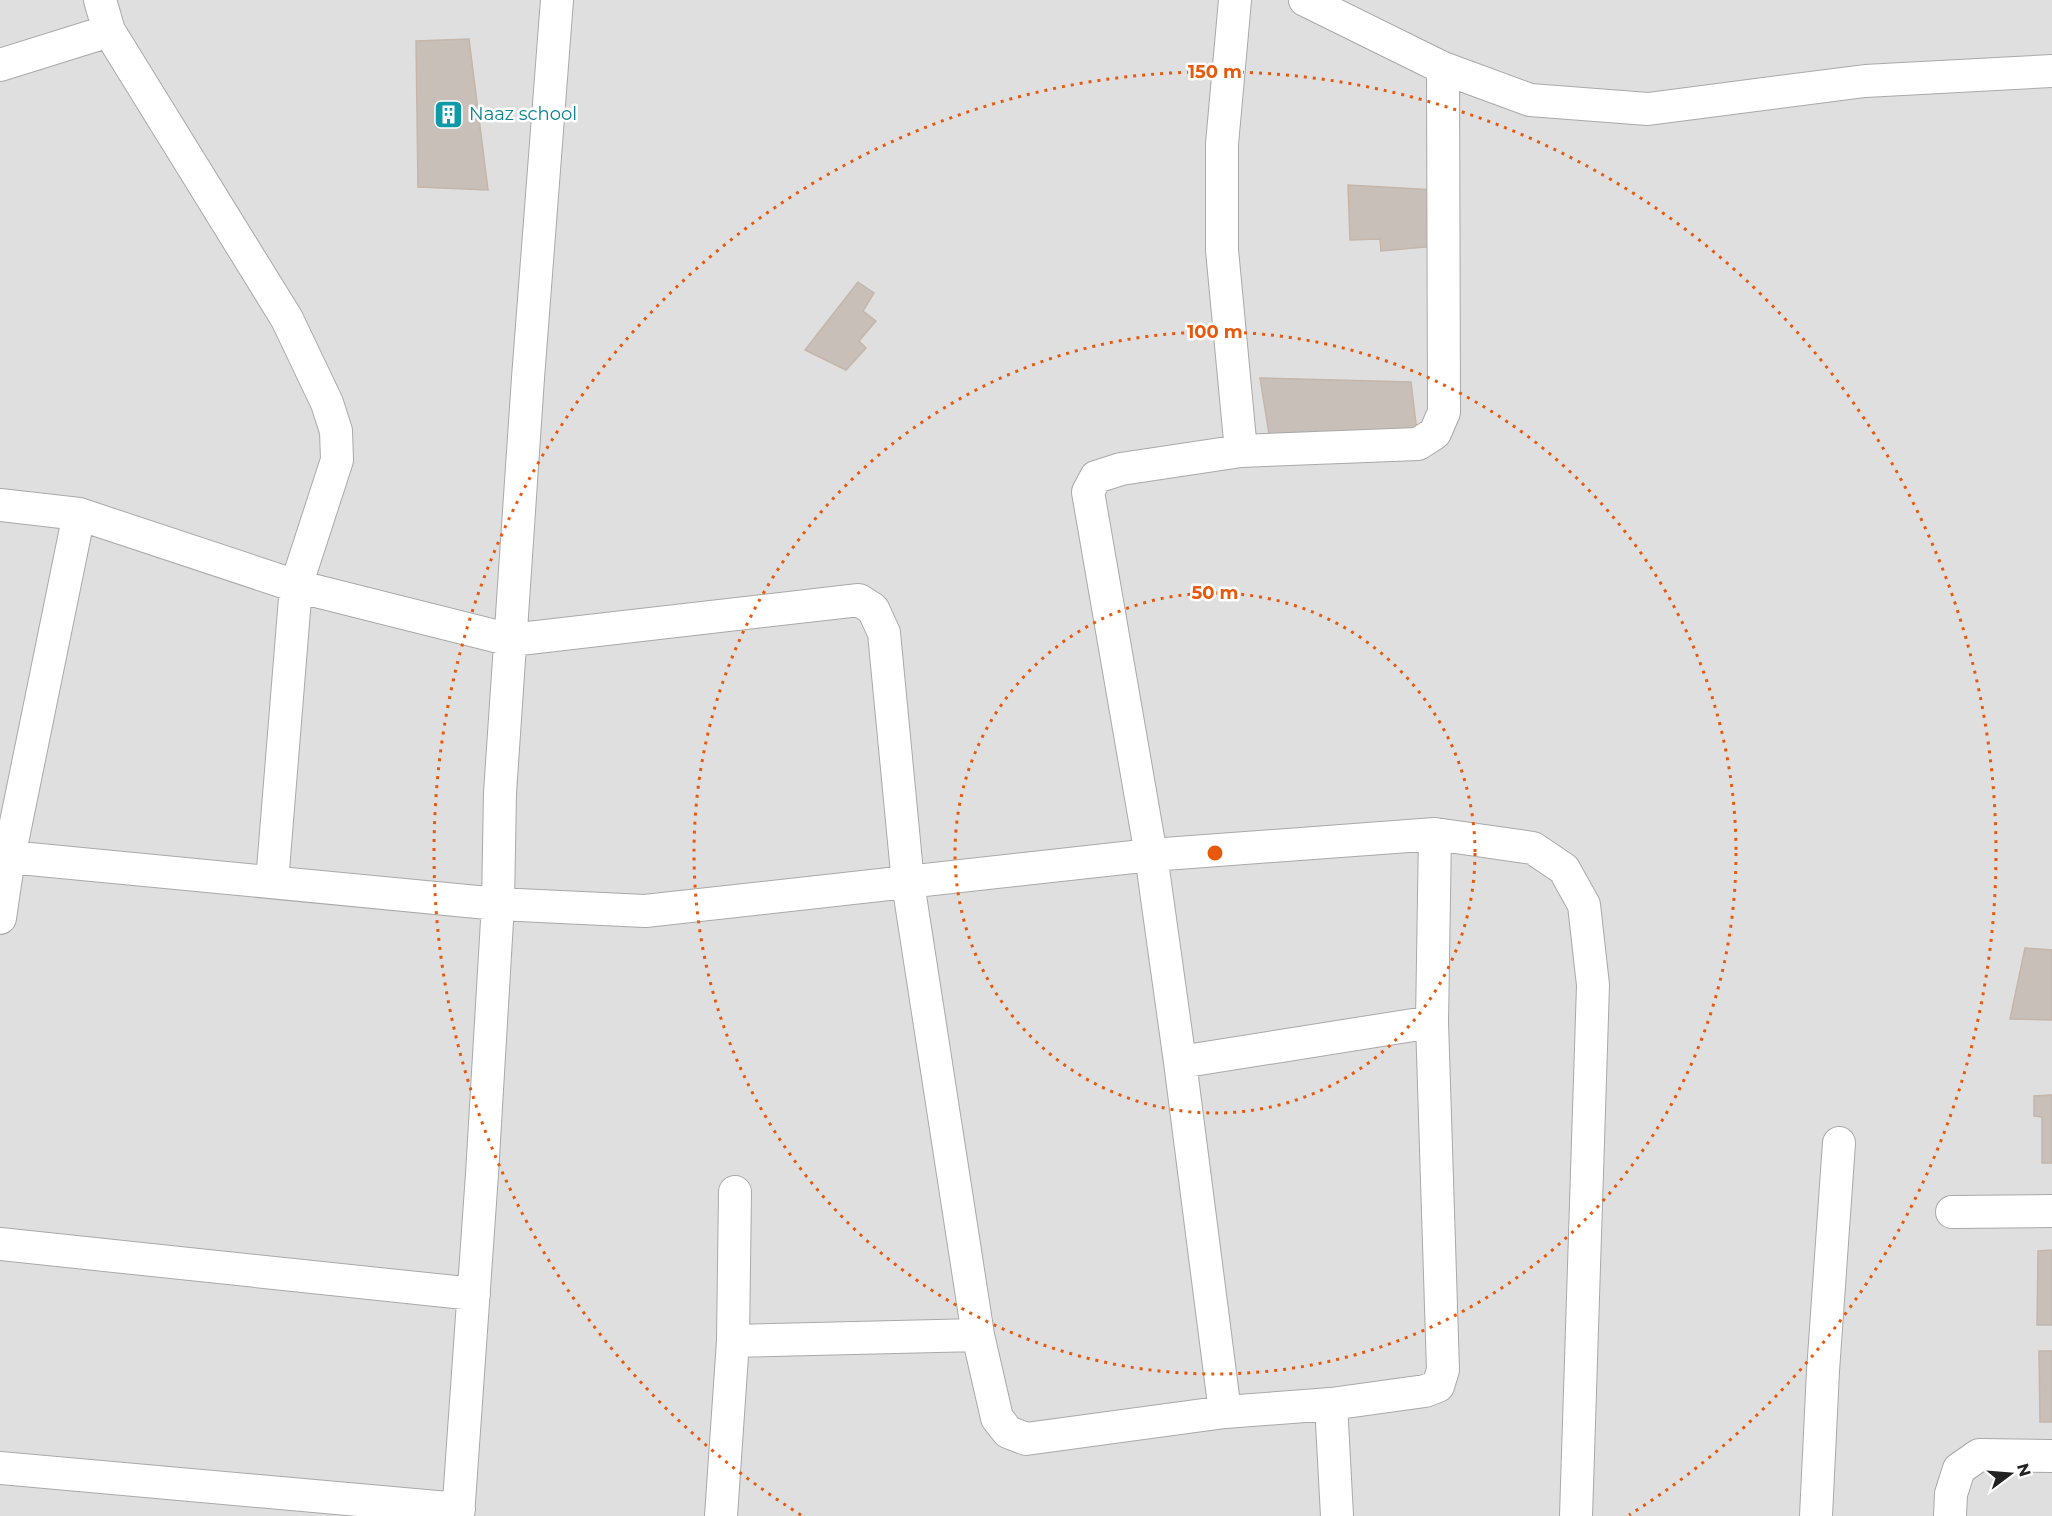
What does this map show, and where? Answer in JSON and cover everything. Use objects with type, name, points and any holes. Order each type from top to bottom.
[{"type":"street","points":[[100,0],[110,31],[287,319],[327,403],[336,432],[338,460],[296,586],[272,882]]},
{"type":"street","points":[[0,1468],[459,1512],[498,904],[500,793],[528,378],[557,0]]},
{"type":"street","points":[[1235,0],[1222,144],[1222,250],[1241,451]]},
{"type":"street","points":[[1305,0],[1443,68],[1530,100],[1648,110],[1865,81],[2052,71]]},
{"type":"street","points":[[0,65],[110,31]]},
{"type":"street","points":[[1225,1412],[1151,855],[1088,492],[1096,477],[1121,469],[1241,451],[1418,444],[1435,433],[1444,412],[1443,68]]},
{"type":"street","points":[[0,505],[79,514],[296,586],[511,640],[859,600],[873,609],[884,633],[908,883],[978,1335],[996,1418],[1008,1432],[1026,1439],[1225,1412],[1331,1404],[1425,1392],[1438,1386],[1443,1370],[1432,1022],[1435,834]]},
{"type":"street","points":[[0,918],[9,857],[79,514]]},
{"type":"street","points":[[9,857],[498,904],[645,911],[1151,855],[1435,834],[1533,848],[1564,869],[1584,904],[1593,985],[1576,1516]]},
{"type":"street","points":[[1180,1062],[1432,1022]]},
{"type":"street","points":[[1816,1516],[1823,1371],[1839,1143]]},
{"type":"street","points":[[721,1516],[733,1341],[735,1192]]},
{"type":"street","points":[[1952,1212],[2052,1211]]},
{"type":"street","points":[[0,1244],[474,1294]]},
{"type":"street","points":[[733,1341],[978,1335]]},
{"type":"street","points":[[1331,1404],[1337,1516]]},
{"type":"street","points":[[1950,1516],[1951,1494],[1959,1469],[1978,1455],[2052,1456]]},
{"type":"shaded area","points":[[0,0],[2052,0],[2052,1516],[0,1516]]},
{"type":"building","name":"Naaz school","points":[[469,39],[488,190],[418,187],[416,41]]},
{"type":"building","points":[[1348,185],[1436,190],[1436,246],[1381,251],[1380,239],[1350,240]]},
{"type":"building","points":[[858,282],[874,293],[863,311],[876,321],[859,341],[866,348],[846,370],[805,350]]},
{"type":"building","points":[[1260,378],[1411,382],[1417,432],[1270,440]]},
{"type":"building","points":[[2025,948],[2052,950],[2052,1020],[2010,1019]]},
{"type":"building","points":[[2052,1095],[2052,1163],[2042,1163],[2042,1117],[2034,1116],[2034,1096]]},
{"type":"building","points":[[2052,1250],[2052,1325],[2037,1325],[2038,1251]]},
{"type":"building","points":[[2039,1351],[2052,1351],[2052,1422],[2040,1422]]},
{"type":"place","name":"Naaz school","points":[[448,114]]}]
